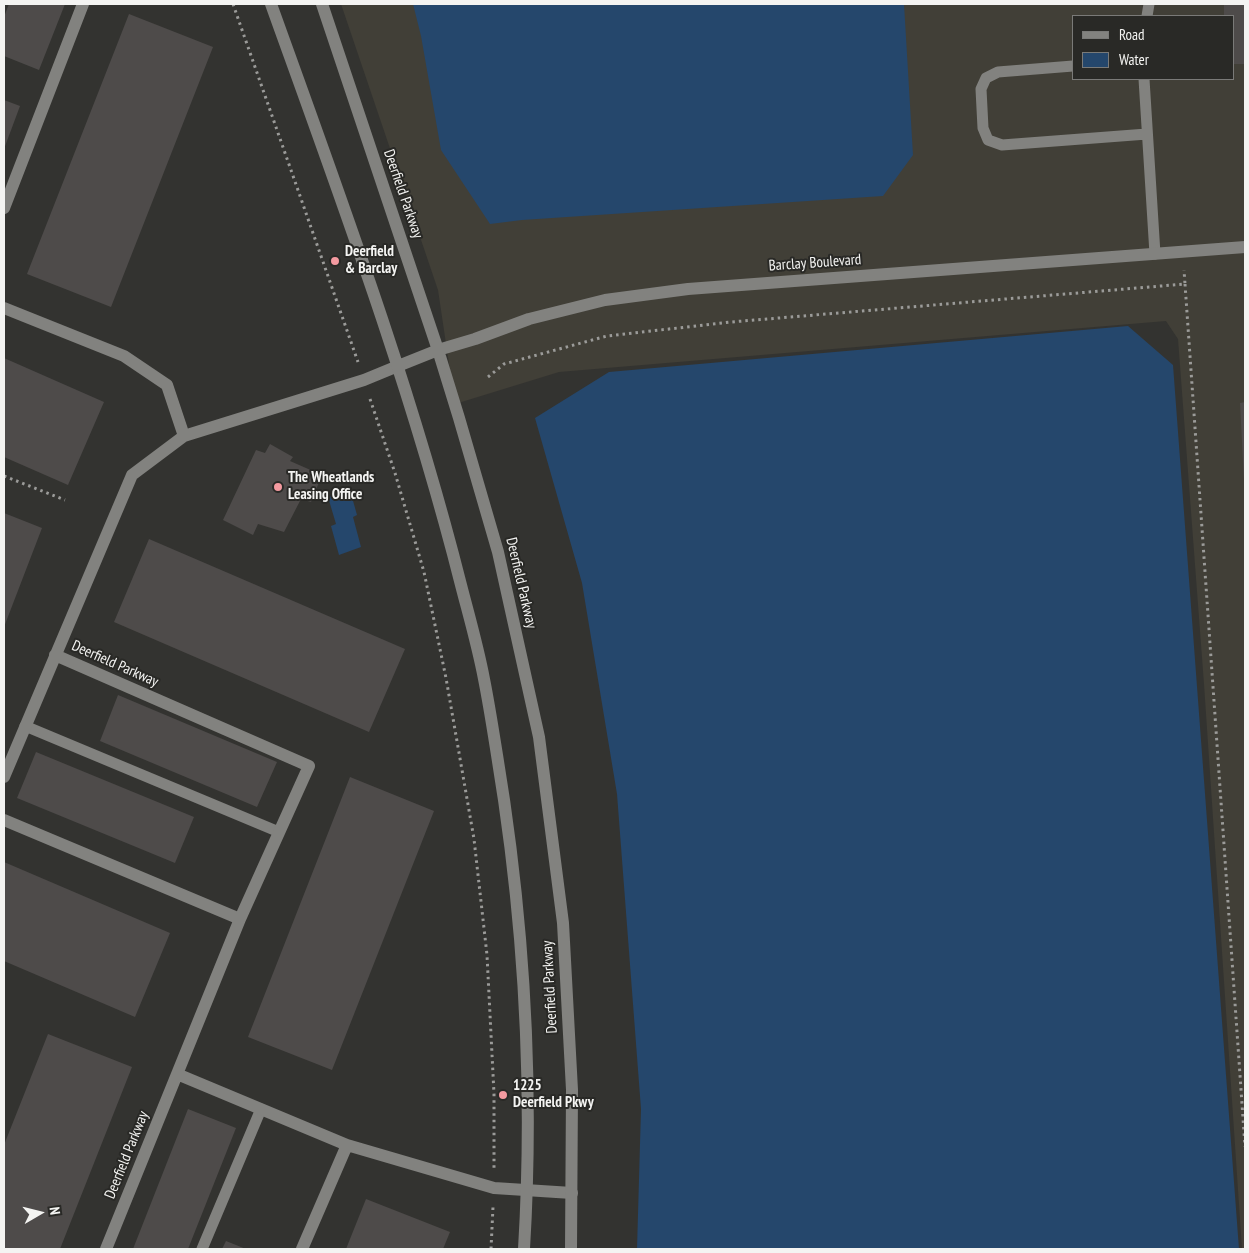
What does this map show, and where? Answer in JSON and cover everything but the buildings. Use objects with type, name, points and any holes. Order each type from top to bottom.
[{"type":"street","points":[[4,208],[83,4]]},
{"type":"street","name":"Deerfield Parkway","points":[[271,4],[398,366],[442,510],[484,678],[508,822],[522,950],[527,1036],[527,1190],[524,1249]]},
{"type":"street","name":"Deerfield Parkway","points":[[322,4],[438,350],[498,552],[539,738],[562,923],[572,1090],[571,1249]]},
{"type":"street","name":"Barclay Boulevard","points":[[398,366],[528,318],[606,300],[688,289],[1245,247]]},
{"type":"street","points":[[4,308],[124,356],[167,385],[184,436]]},
{"type":"street","name":"Deerfield Parkway","points":[[4,777],[132,474],[184,436],[364,380],[398,366]]},
{"type":"street","name":"Deerfield Parkway","points":[[55,656],[309,766],[240,919],[106,1249]]},
{"type":"street","points":[[4,820],[240,919]]},
{"type":"street","points":[[177,1074],[347,1145],[494,1188],[572,1193]]},
{"type":"street","points":[[302,1249],[347,1145]]},
{"type":"lane","points":[[1072,66],[998,72],[986,78],[981,89],[983,128],[988,140],[1002,145],[1147,134]]},
{"type":"lane","points":[[1144,80],[1155,254]]},
{"type":"lane","points":[[25,726],[279,832]]},
{"type":"lane","points":[[202,1249],[262,1109]]},
{"type":"path","points":[[233,4],[395,473],[424,572],[446,678],[474,839],[487,955],[494,1094],[494,1188],[491,1249]]},
{"type":"path","points":[[1183,252],[1245,1147]]},
{"type":"path","points":[[488,377],[504,364],[608,336],[731,322],[1185,284]]},
{"type":"path","points":[[4,476],[65,500]]},
{"type":"shaded area","points":[[341,4],[1245,4],[1245,1249],[1242,1249],[1204,684],[1178,339],[1166,321],[559,372],[455,404],[438,290]]},
{"type":"water","points":[[413,4],[904,4],[913,155],[883,196],[522,220],[490,224],[441,150],[421,36]]},
{"type":"water","points":[[1128,326],[1173,365],[1239,1249],[637,1249],[641,1109],[617,794],[582,583],[535,418],[609,372]]},
{"type":"water","points":[[350,490],[357,515],[353,517],[361,547],[339,555],[331,526],[336,524],[328,497]]},
{"type":"place","name":"Deerfield & Barclay","points":[[335,261]]},
{"type":"place","name":"The Wheatlands Leasing Office","points":[[278,487]]},
{"type":"place","name":"1225 Deerfield Pkwy","points":[[503,1095]]}]
